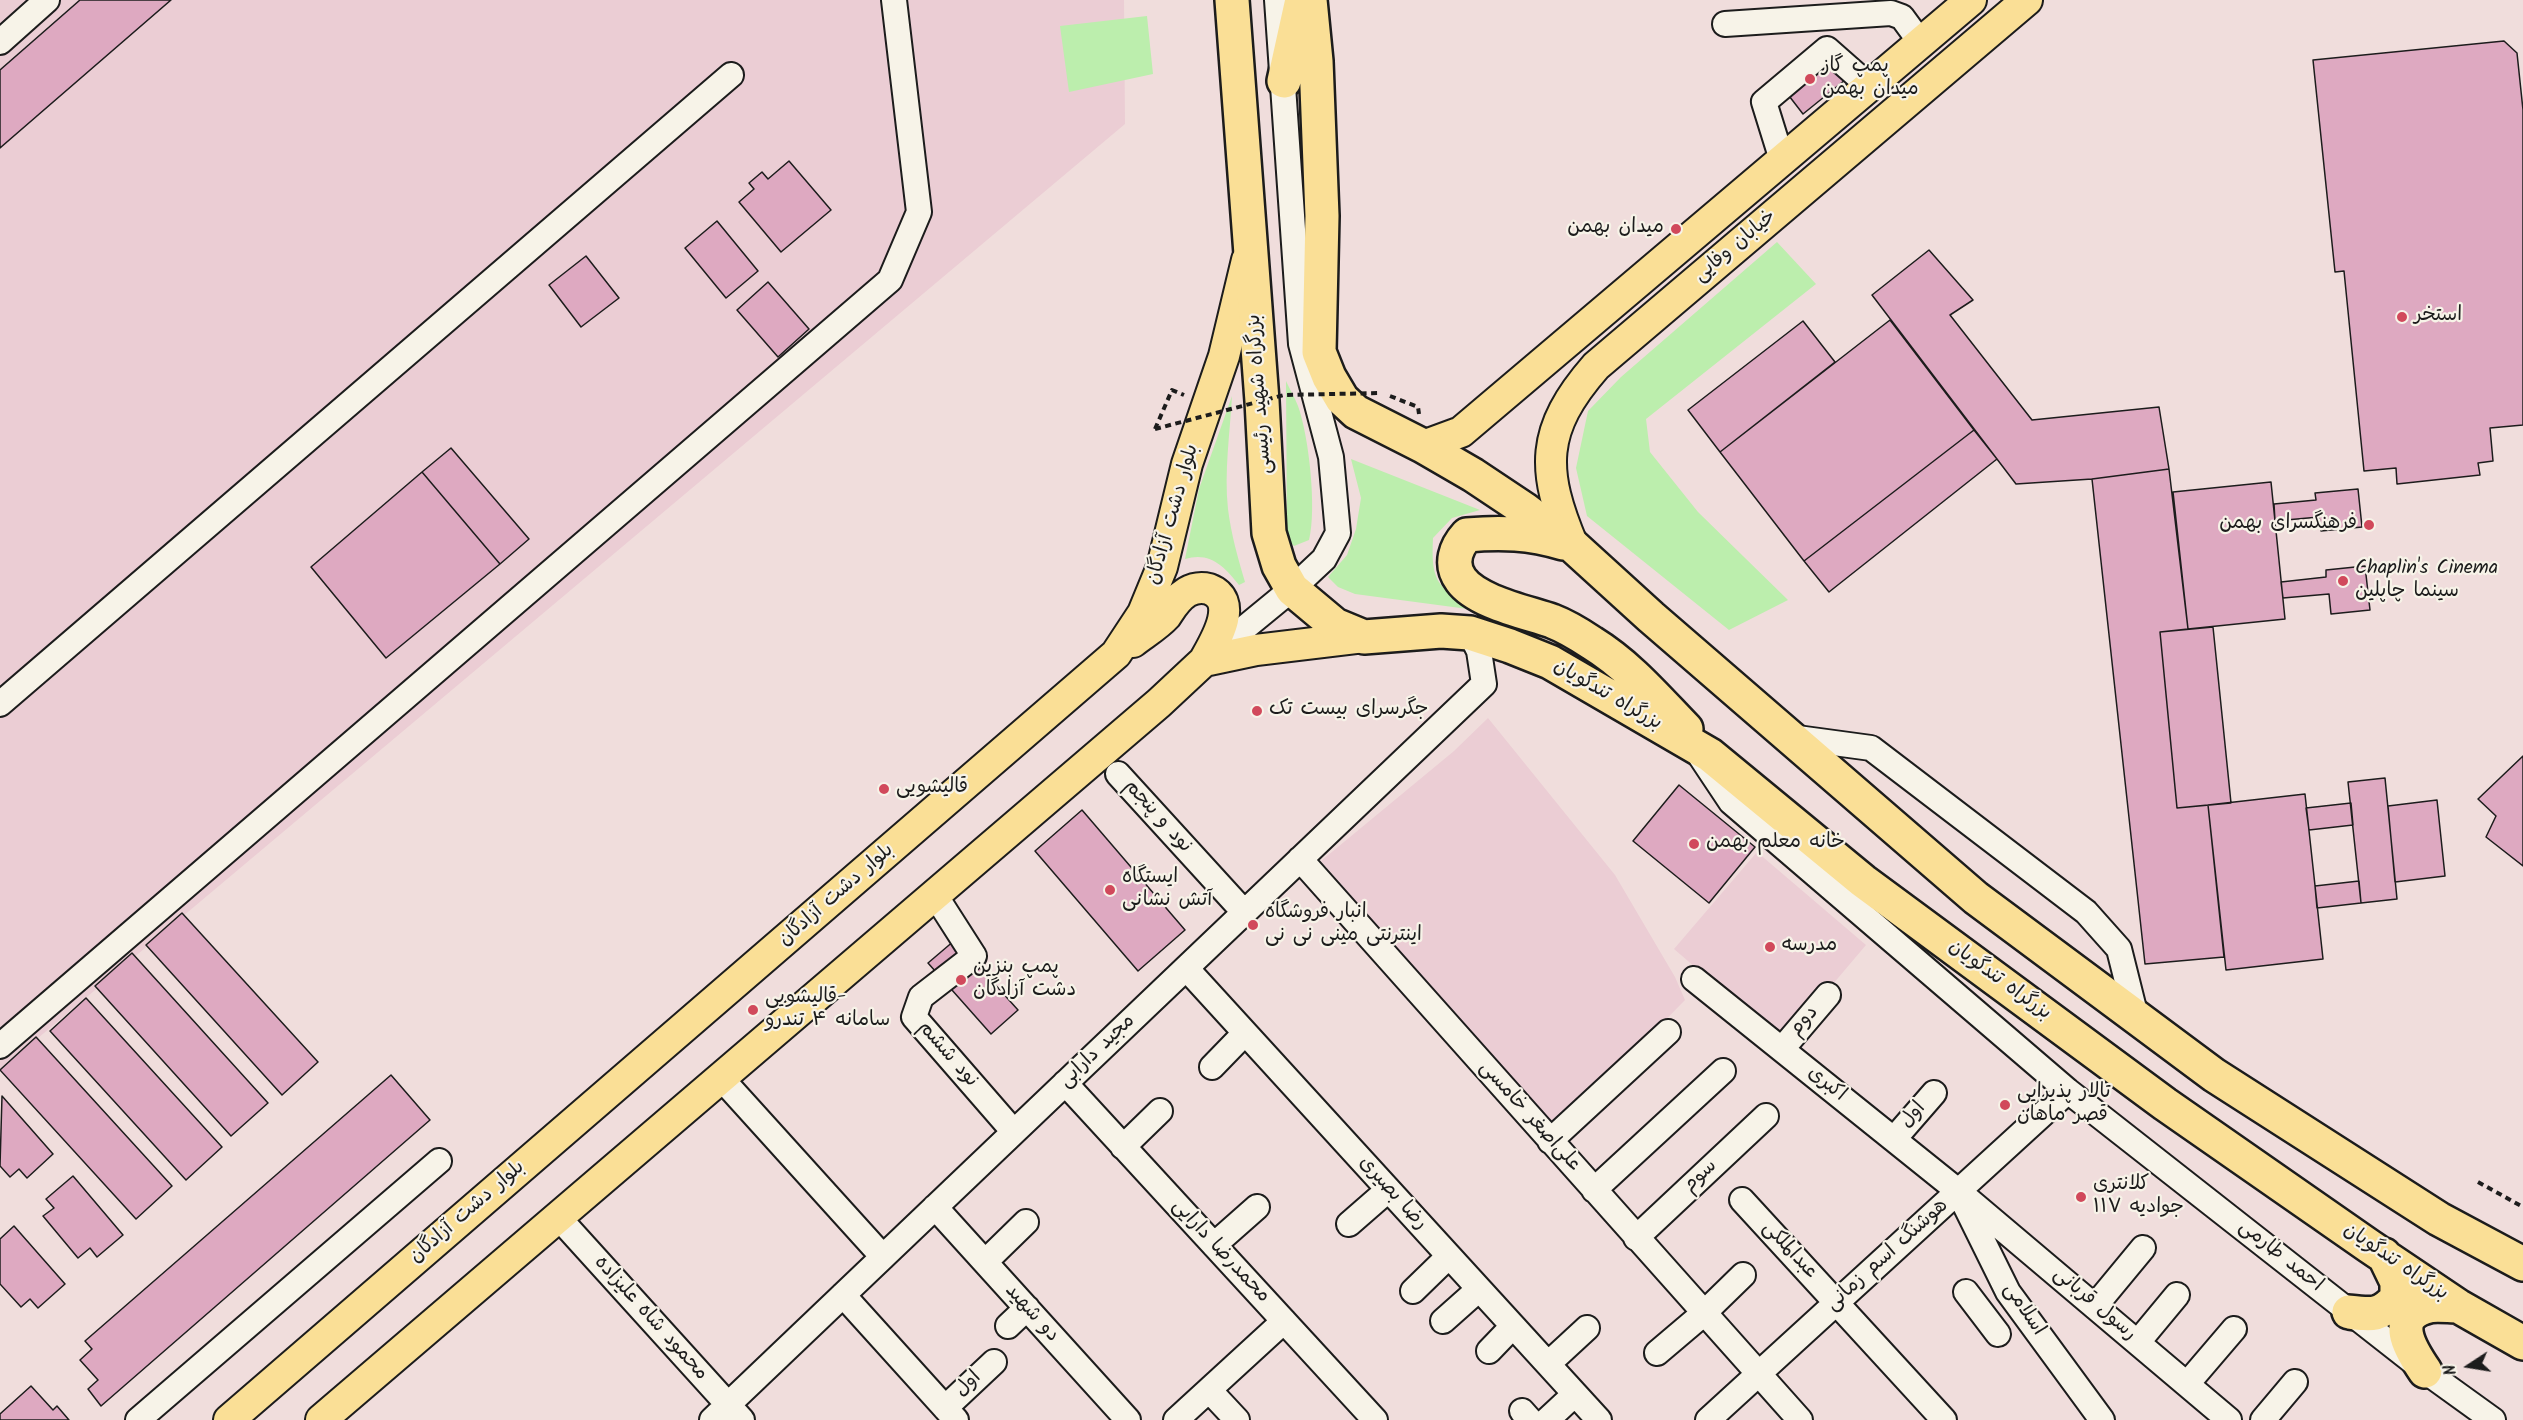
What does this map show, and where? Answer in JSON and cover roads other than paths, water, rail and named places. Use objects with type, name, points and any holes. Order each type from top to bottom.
[{"type":"highway","name":"بزرگراه شهید رئیسی","points":[[1232,0],[1251,245],[1269,533],[1279,566],[1292,589],[1335,625],[1364,637],[1442,631],[1470,633]]},
{"type":"highway","points":[[1284,81],[1302,0]]},
{"type":"highway","points":[[1310,0],[1316,61],[1322,216],[1319,351],[1329,377],[1342,399],[1356,412],[1423,446],[1524,509],[1573,546],[1650,617],[1976,898],[2214,1075],[2439,1219],[2523,1264]]},
{"type":"highway","points":[[1573,546],[1540,537],[1505,532],[1467,535],[1459,544],[1455,554],[1456,568],[1461,580],[1476,592],[1495,602],[1555,622],[1624,664],[1702,750]]},
{"type":"highway","name":"بزرگراه تندگویان","points":[[1470,633],[1550,662],[1702,750],[1892,902],[2165,1104],[2458,1306],[2523,1343]]},
{"type":"highway","points":[[2349,1312],[2373,1315],[2386,1310],[2397,1298],[2397,1282],[2384,1255]]},
{"type":"highway","points":[[2425,1371],[2409,1347],[2405,1325],[2409,1317],[2428,1306],[2458,1306]]},
{"type":"main road","name":"خیابان وفایی","points":[[1423,446],[1461,432],[1971,0]]},
{"type":"main road","name":"خیابان وفایی","points":[[1573,546],[1558,509],[1550,472],[1556,424],[1579,386],[1605,358],[2027,0]]},
{"type":"main road","name":"بلوار دشت آزادگان","points":[[229,1420],[1116,654],[1143,613],[1162,567],[1187,464],[1224,356],[1251,245]]},
{"type":"main road","points":[[321,1420],[1159,703],[1204,661],[1216,639],[1225,611],[1220,597],[1207,588],[1184,593],[1164,617],[1116,654]]},
{"type":"main road","points":[[1204,661],[1256,650],[1364,637]]},
{"type":"street","points":[[0,42],[47,0]]},
{"type":"street","points":[[0,1046],[890,280],[919,212],[894,0]]},
{"type":"street","points":[[1204,661],[1292,589],[1324,559],[1338,533],[1331,457],[1301,344],[1277,0]]},
{"type":"street","points":[[1725,24],[1891,13],[1902,17],[1921,43]]},
{"type":"street","points":[[1782,160],[1764,102],[1792,76],[1827,49],[1869,86]]},
{"type":"street","points":[[0,704],[731,75]]},
{"type":"street","name":"مجید دارابی","points":[[727,1415],[843,1295],[1484,684],[1479,651],[1470,633]]},
{"type":"street","points":[[1790,737],[1871,748],[2086,912],[2119,949],[2136,1017]]},
{"type":"street","name":"احمد طارمی","points":[[1702,750],[1731,802],[2068,1091],[2425,1371],[2493,1420]]},
{"type":"street","name":"نود و پنجم","points":[[1118,774],[1244,912]]},
{"type":"street","name":"علی‌اصغر خامسی","points":[[1300,859],[1703,1314],[1800,1420]]},
{"type":"street","name":"نود ششم","points":[[935,895],[974,956],[921,997],[914,1017],[1014,1132]]},
{"type":"street","name":"رضا بصیری","points":[[1186,968],[1548,1364],[1585,1411]]},
{"type":"street","name":"اکبری","points":[[1694,978],[1958,1191]]},
{"type":"street","name":"دوم","points":[[1782,1049],[1828,995]]},
{"type":"street","points":[[1550,1141],[1668,1032]]},
{"type":"street","points":[[1212,1067],[1245,1033]]},
{"type":"street","points":[[1594,1190],[1723,1071]]},
{"type":"street","points":[[721,1078],[883,1257]]},
{"type":"street","name":"محمدرضا دارایی","points":[[1065,1083],[1375,1420]]},
{"type":"street","name":"هوشنگ اسم زمانی","points":[[1708,1420],[2068,1091]]},
{"type":"street","name":"اول","points":[[1894,1139],[1934,1093]]},
{"type":"street","points":[[1123,1147],[1160,1111]]},
{"type":"street","name":"سوم","points":[[1636,1238],[1766,1116]]},
{"type":"street","points":[[138,1420],[439,1161]]},
{"type":"street","points":[[1349,1224],[1388,1190]]},
{"type":"street","name":"اسلامی","points":[[1958,1191],[2008,1292],[2102,1420]]},
{"type":"street","name":"رسول قربانی","points":[[1958,1191],[2229,1420]]},
{"type":"street","name":"عبدالملکی","points":[[1742,1200],[1944,1420]]},
{"type":"street","name":"دو شهید","points":[[935,1207],[1128,1420]]},
{"type":"street","points":[[1214,1245],[1257,1207]]},
{"type":"street","name":"محمود شاه علیزاده","points":[[558,1217],[727,1415]]},
{"type":"street","points":[[985,1262],[1026,1222]]},
{"type":"street","points":[[2095,1306],[2143,1248]]},
{"type":"street","points":[[1413,1291],[1449,1256]]},
{"type":"street","points":[[1657,1353],[1703,1314],[1743,1275]]},
{"type":"street","points":[[1443,1321],[1479,1289]]},
{"type":"street","points":[[1966,1292],[1998,1334]]},
{"type":"street","points":[[1982,1311],[2008,1292]]},
{"type":"street","points":[[843,1295],[949,1415]]},
{"type":"street","points":[[2138,1342],[2177,1295]]},
{"type":"street","points":[[1008,1326],[1027,1308]]},
{"type":"street","points":[[1176,1420],[1284,1321]]},
{"type":"street","points":[[1489,1351],[1513,1326]]},
{"type":"street","points":[[1548,1364],[1587,1328]]},
{"type":"street","points":[[2187,1384],[2235,1329]]},
{"type":"street","name":"اول","points":[[949,1415],[994,1362]]},
{"type":"street","points":[[2263,1420],[2295,1382]]},
{"type":"street","points":[[1209,1390],[1237,1420]]},
{"type":"street","points":[[1547,1420],[1585,1411]]},
{"type":"place","name":"پمپ گاز میدان بهمن","points":[[1810,79]]},
{"type":"place","name":"میدان بهمن","points":[[1676,229]]},
{"type":"place","name":"استخر","points":[[2402,317]]},
{"type":"place","name":"فرهنگسرای بهمن","points":[[2369,525]]},
{"type":"place","name":"Chaplin's Cinema سینما چاپلین","points":[[2343,581]]},
{"type":"place","name":"جگرسرای بیست تک","points":[[1257,711]]},
{"type":"place","name":"قالیشویی","points":[[884,789]]},
{"type":"place","name":"خانه معلم بهمن","points":[[1694,844]]},
{"type":"place","name":"ایستگاه آتش نشانی","points":[[1110,890]]},
{"type":"place","name":"انبار فروشگاه اینترنتی مینی نی نی","points":[[1253,925]]},
{"type":"place","name":"مدرسه","points":[[1770,947]]},
{"type":"place","name":"پمپ بنزین دشت آزادگان","points":[[961,980]]},
{"type":"place","name":"قالیشویی- سامانه ۴ تندرو","points":[[753,1010]]},
{"type":"place","name":"تالار پذیرایی قصر ماهان","points":[[2005,1105]]},
{"type":"place","name":"کلانتری ۱۱۷ جوادیه","points":[[2081,1197]]}]
